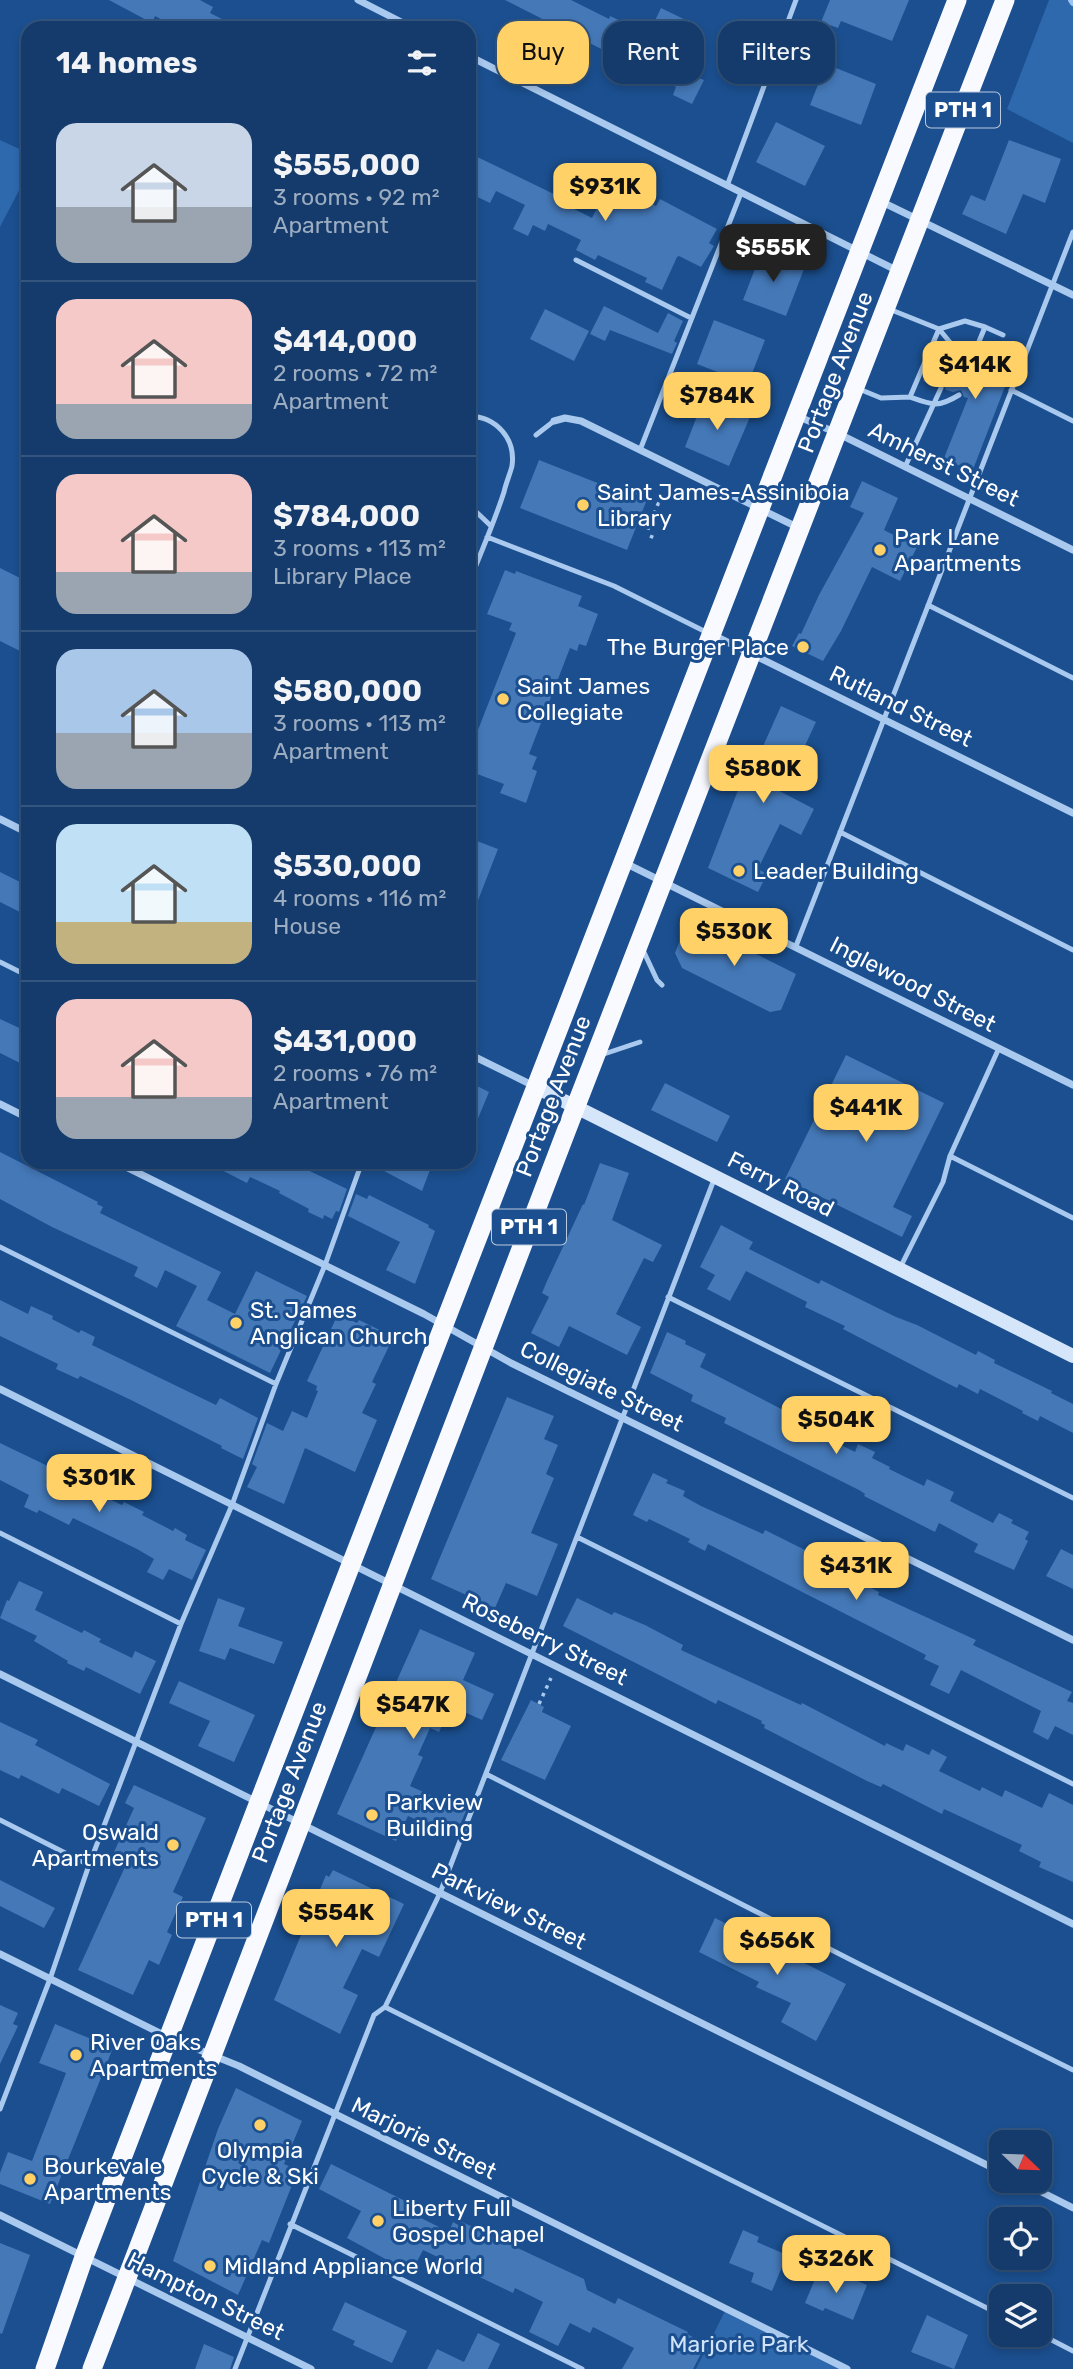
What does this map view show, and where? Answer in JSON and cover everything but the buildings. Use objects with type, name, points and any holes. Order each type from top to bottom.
[{"type":"highway","name":"Portage Avenue","points":[[46,2369],[84,2257],[957,0]]},
{"type":"highway","name":"Portage Avenue","points":[[92,2369],[594,1057],[1005,0]]},
{"type":"main road","name":"Ferry Road","points":[[536,1087],[1073,1356]]},
{"type":"street","points":[[358,0],[399,21]]},
{"type":"street","points":[[476,60],[900,272]]},
{"type":"street","points":[[880,201],[1073,295]]},
{"type":"street","name":"Amherst Street","points":[[796,416],[837,433],[1073,550]]},
{"type":"street","points":[[554,421],[565,418],[580,421],[801,528]]},
{"type":"street","name":"Rutland Street","points":[[711,634],[1073,813]]},
{"type":"street","points":[[0,819],[21,830]]},
{"type":"street","name":"Inglewood Street","points":[[623,862],[1073,1085]]},
{"type":"street","name":"Ferry Road","points":[[476,1057],[536,1087]]},
{"type":"street","points":[[0,1104],[21,1114]]},
{"type":"street","name":"Collegiate Street","points":[[130,1169],[1073,1640]]},
{"type":"street","name":"Roseberry Street","points":[[0,1389],[1073,1924]]},
{"type":"street","name":"Parkview Street","points":[[0,1674],[989,2166]]},
{"type":"street","name":"Marjorie Street","points":[[0,1954],[170,2038],[211,2054],[334,2114],[848,2369]]},
{"type":"street","points":[[1044,2193],[1073,2208]]},
{"type":"street","name":"Hampton Street","points":[[0,2215],[311,2369]]},
{"type":"lane","points":[[727,186],[796,0]]},
{"type":"lane","points":[[640,450],[741,193]]},
{"type":"lane","points":[[796,946],[1073,232]]},
{"type":"lane","points":[[576,260],[691,318]]},
{"type":"lane","points":[[886,308],[939,329],[953,346],[948,366]]},
{"type":"lane","points":[[910,397],[939,329],[965,321],[1003,335]]},
{"type":"lane","points":[[967,373],[985,327]]},
{"type":"lane","points":[[855,387],[881,397],[910,397],[934,405],[959,395]]},
{"type":"lane","points":[[905,467],[941,388]]},
{"type":"lane","points":[[1011,390],[1073,421]]},
{"type":"lane","points":[[476,416],[503,430],[510,443],[512,465],[476,565]]},
{"type":"lane","points":[[536,435],[554,421]]},
{"type":"lane","points":[[476,512],[491,526]]},
{"type":"lane","points":[[487,537],[614,586],[711,634]]},
{"type":"lane","points":[[928,605],[1073,678]]},
{"type":"lane","points":[[840,832],[1073,950]]},
{"type":"lane","points":[[640,942],[662,985]]},
{"type":"lane","points":[[0,962],[21,972]]},
{"type":"lane","points":[[594,1057],[640,1042]]},
{"type":"lane","points":[[899,1269],[943,1182],[950,1156],[999,1048]]},
{"type":"lane","points":[[950,1156],[1073,1218]]},
{"type":"lane","points":[[0,2109],[181,1624],[232,1505],[359,1169]]},
{"type":"lane","points":[[234,2369],[374,2015],[385,2007],[440,1893],[716,1176]]},
{"type":"lane","points":[[0,1247],[276,1384]]},
{"type":"lane","points":[[668,1297],[1073,1498]]},
{"type":"lane","points":[[0,1533],[181,1624]]},
{"type":"lane","points":[[577,1537],[1073,1784]]},
{"type":"lane","points":[[486,1774],[1073,2070]]},
{"type":"lane","points":[[0,1821],[89,1866]]},
{"type":"lane","points":[[385,2007],[989,2309]]},
{"type":"lane","points":[[0,2083],[8,2087]]},
{"type":"lane","points":[[290,2224],[582,2369]]},
{"type":"lane","points":[[1052,2340],[1073,2351]]},
{"type":"path","points":[[639,492],[637,496],[658,504],[648,535],[657,539]]},
{"type":"path","points":[[539,1704],[557,1667]]},
{"type":"green space","points":[[1049,0],[1073,0],[1073,143],[1007,109]]},
{"type":"green space","points":[[0,140],[21,150],[21,186],[0,227]]},
{"type":"green space","name":"Marjorie Park","points":[[726,2309],[847,2369],[696,2369]]},
{"type":"place","name":"Saint James-Assiniboia Library","points":[[583,505]]},
{"type":"place","name":"Park Lane Apartments","points":[[880,550]]},
{"type":"place","name":"The Burger Place","points":[[803,647]]},
{"type":"place","name":"Saint James Collegiate","points":[[503,699]]},
{"type":"place","name":"Leader Building","points":[[739,871]]},
{"type":"place","name":"St. James Anglican Church","points":[[236,1323]]},
{"type":"place","name":"Parkview Building","points":[[372,1815]]},
{"type":"place","name":"Oswald Apartments","points":[[173,1845]]},
{"type":"place","name":"River Oaks Apartments","points":[[76,2055]]},
{"type":"place","name":"Olympia Cycle & Ski","points":[[260,2125]]},
{"type":"place","name":"Bourkevale Apartments","points":[[30,2179]]},
{"type":"place","name":"Liberty Full Gospel Chapel","points":[[378,2221]]},
{"type":"place","name":"Midland Appliance World","points":[[210,2266]]}]
